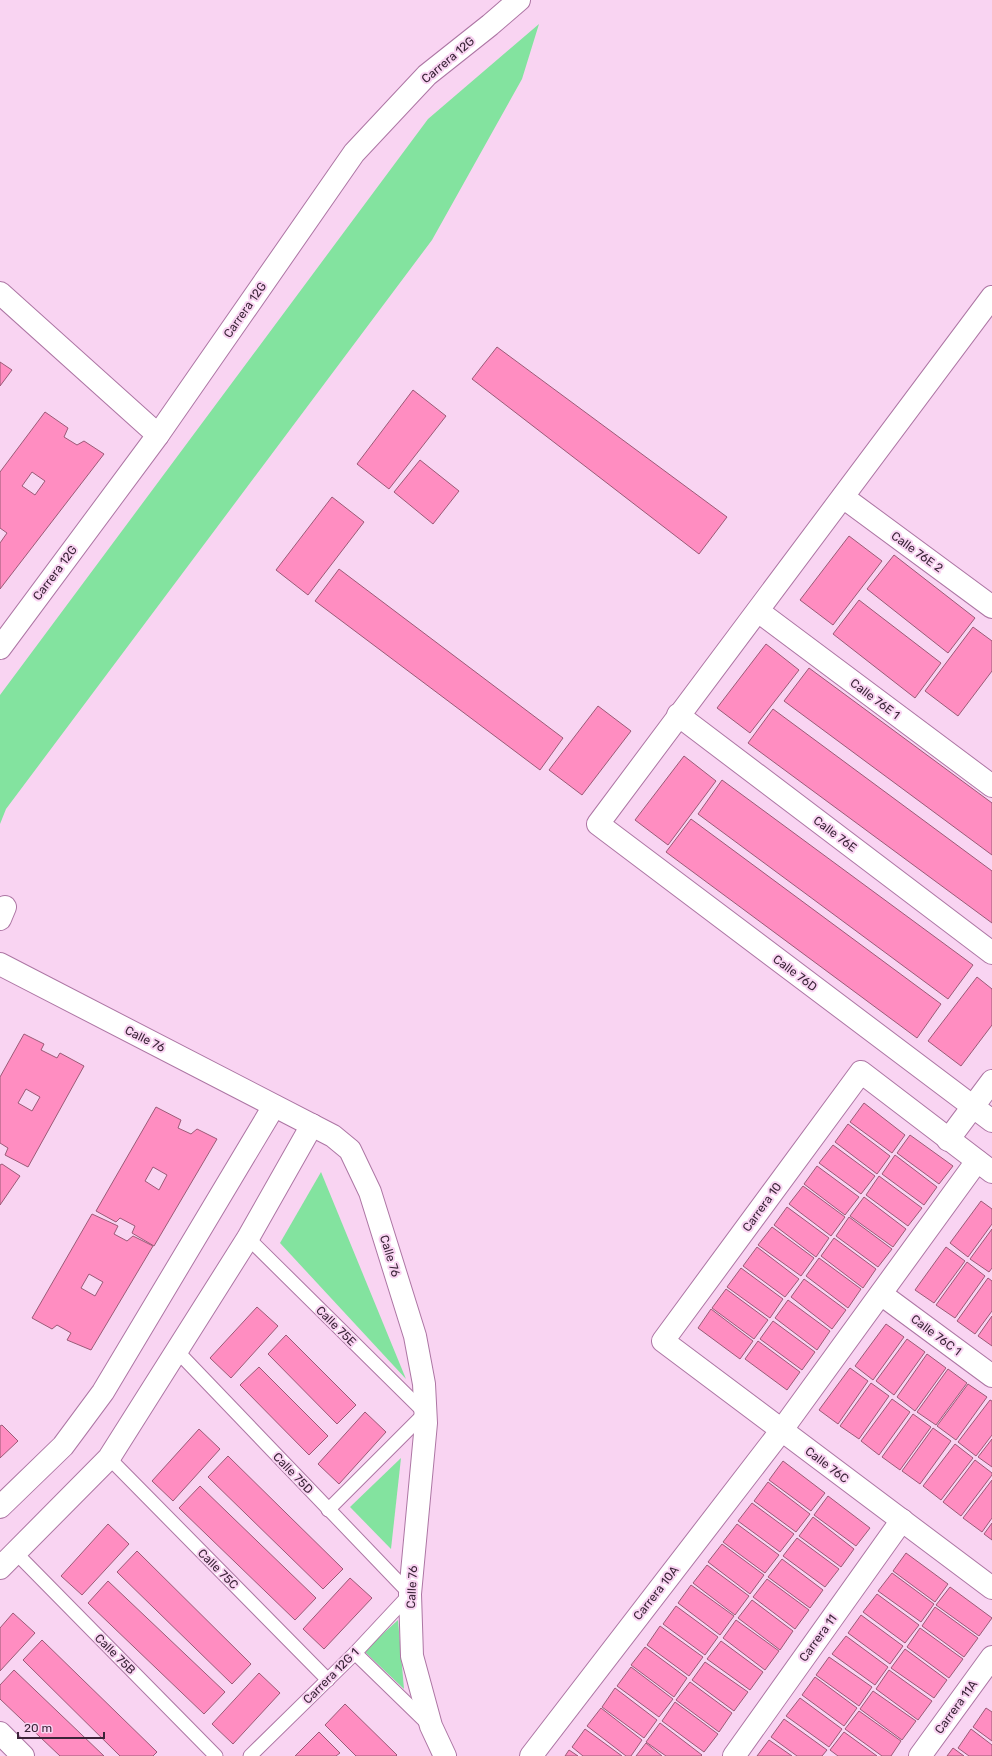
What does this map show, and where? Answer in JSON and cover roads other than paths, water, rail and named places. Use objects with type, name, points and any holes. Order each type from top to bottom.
[{"type":"street","name":"Carrera 12G","points":[[0,648],[158,435],[354,154],[427,75],[519,0]]},
{"type":"street","points":[[0,293],[158,435]]},
{"type":"street","points":[[678,715],[758,611],[992,297]]},
{"type":"street","name":"Calle 76E 2","points":[[843,497],[992,607]]},
{"type":"street","name":"Calle 76E 1","points":[[758,611],[992,786]]},
{"type":"street","name":"Calle 76D","points":[[678,715],[598,824],[992,1121]]},
{"type":"street","name":"Calle 76E","points":[[678,715],[992,953]]},
{"type":"street","name":"Calle 76","points":[[0,964],[333,1136],[350,1150],[370,1192],[415,1336],[424,1384],[426,1423],[410,1594],[412,1656],[431,1726],[441,1754]]},
{"type":"street","name":"Carrera 10","points":[[663,1341],[860,1072],[948,1140]]},
{"type":"street","points":[[985,1167],[948,1140],[992,1081]]},
{"type":"street","points":[[0,1507],[63,1446],[103,1392],[274,1106]]},
{"type":"street","points":[[0,1568],[14,1552],[109,1458],[248,1238],[312,1125]]},
{"type":"street","name":"Carrera 10A","points":[[532,1756],[782,1431],[881,1294],[985,1167]]},
{"type":"street","name":"Calle 76C 1","points":[[881,1294],[992,1376]]},
{"type":"street","name":"Calle 76C","points":[[663,1341],[992,1588]]},
{"type":"street","name":"Carrera 11","points":[[734,1756],[902,1520]]},
{"type":"street","name":"Carrera 11A","points":[[920,1756],[992,1657]]},
{"type":"street","points":[[0,1733],[23,1756]]},
{"type":"lane","name":"Calle 75E","points":[[248,1238],[425,1413]]},
{"type":"lane","name":"Calle 75D","points":[[177,1351],[410,1594]]},
{"type":"lane","points":[[328,1510],[425,1413]]},
{"type":"lane","name":"Calle 75C","points":[[109,1458],[328,1680]]},
{"type":"lane","name":"Calle 75B","points":[[14,1552],[216,1756]]},
{"type":"lane","name":"Carrera 12G 1","points":[[250,1756],[328,1680],[410,1594]]},
{"type":"lane","points":[[355,1652],[431,1726]]}]
